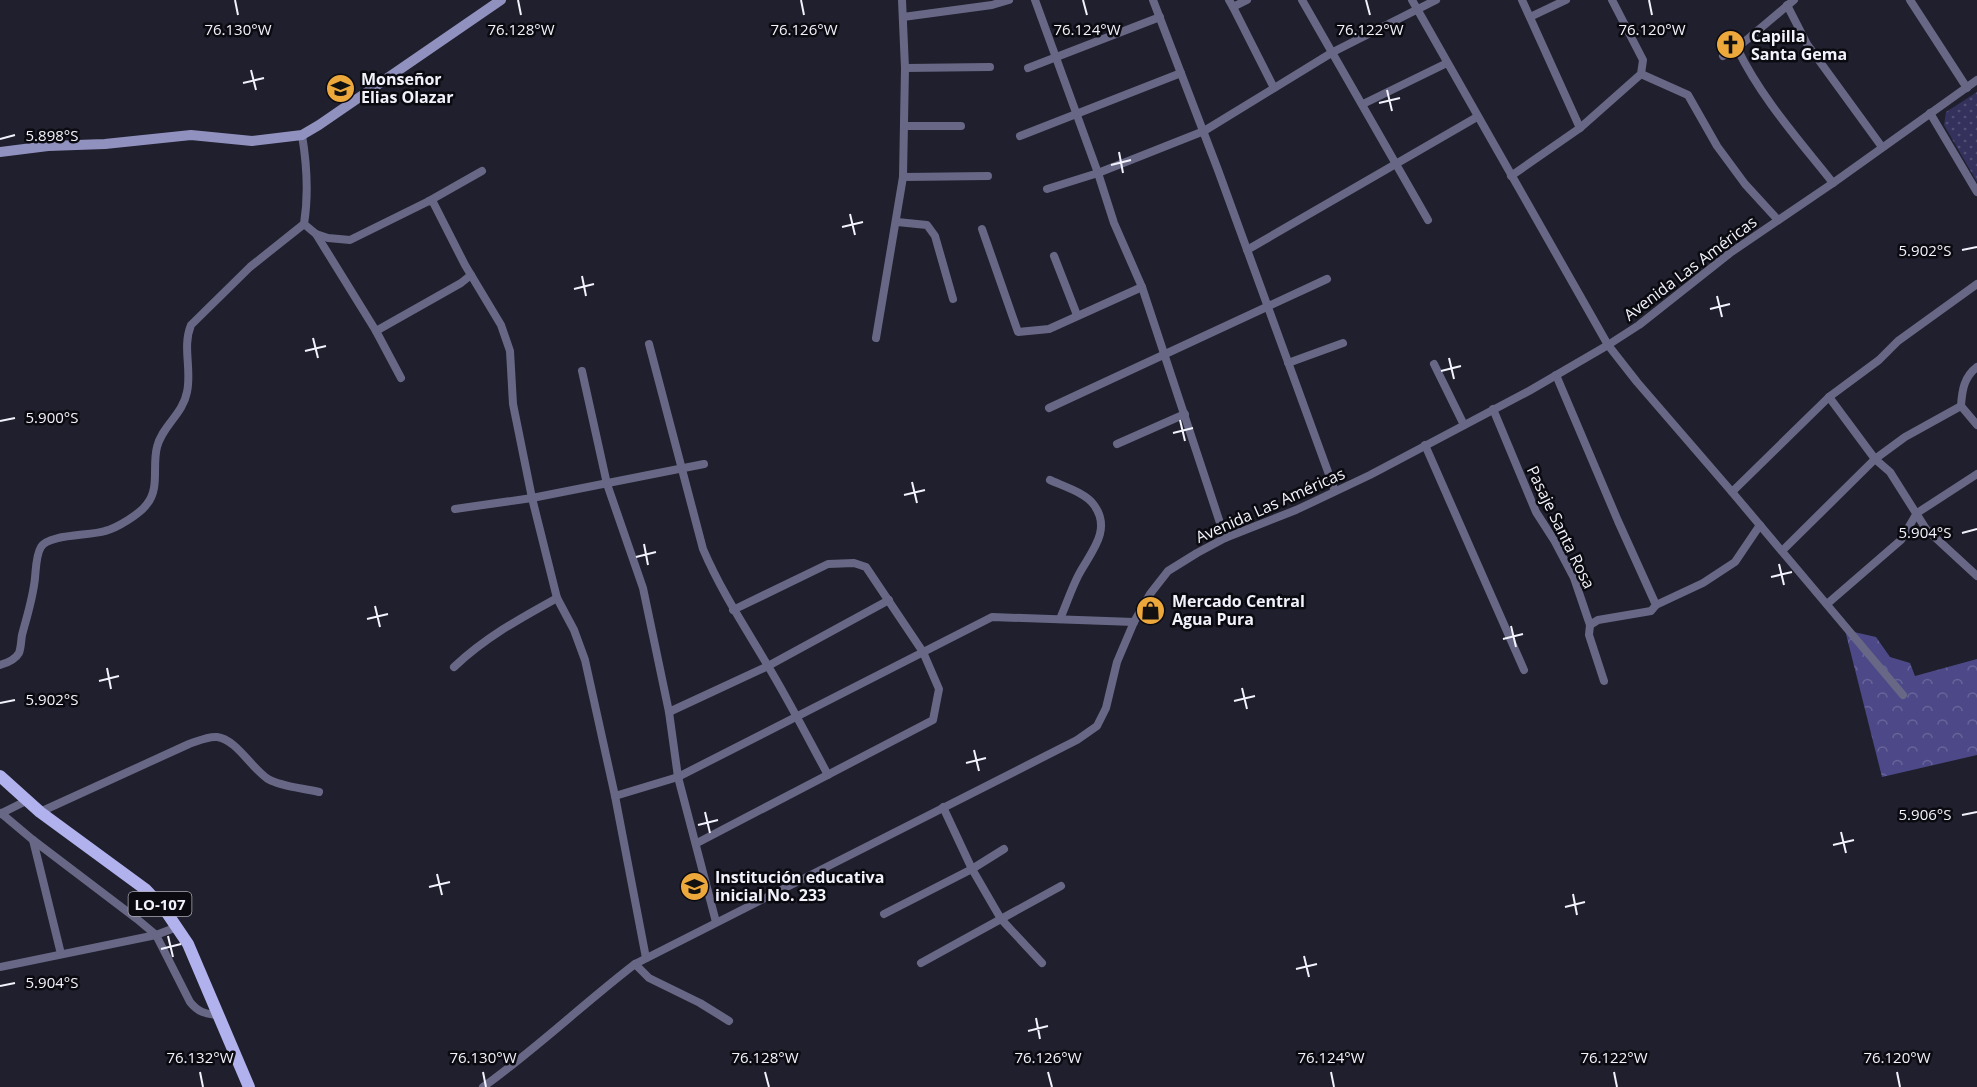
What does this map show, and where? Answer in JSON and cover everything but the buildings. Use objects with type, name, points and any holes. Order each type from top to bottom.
[{"type":"main road","name":"LO-107","points":[[0,776],[40,812],[145,888],[165,910],[188,944],[249,1087]]},
{"type":"street","points":[[0,152],[192,135],[252,141],[302,135],[500,0]]},
{"type":"street","points":[[876,338],[903,177],[906,126],[902,0]]},
{"type":"street","points":[[903,17],[980,7],[1009,0]]},
{"type":"street","points":[[1035,0],[1114,223],[1142,287],[1225,538]]},
{"type":"street","points":[[1153,0],[1204,131],[1335,491]]},
{"type":"street","points":[[1247,0],[1231,4],[1274,88]]},
{"type":"street","points":[[1302,0],[1428,220]]},
{"type":"street","points":[[1412,0],[1608,345],[1903,695]]},
{"type":"street","points":[[1047,189],[1098,173],[1204,131],[1333,52],[1436,0]]},
{"type":"street","points":[[1522,0],[1580,128]]},
{"type":"street","points":[[1530,17],[1566,0]]},
{"type":"street","points":[[1511,176],[1580,128],[1641,74],[1643,60],[1612,0]]},
{"type":"street","points":[[1910,0],[1967,88]]},
{"type":"street","points":[[1723,56],[1737,48],[1791,3],[1807,44],[1882,147]]},
{"type":"street","points":[[1029,68],[1160,17]]},
{"type":"street","points":[[1737,48],[1761,91],[1833,183]]},
{"type":"street","points":[[1363,104],[1448,63]]},
{"type":"street","points":[[905,68],[990,67]]},
{"type":"street","points":[[1020,136],[1181,73]]},
{"type":"street","points":[[1641,74],[1688,95],[1717,146],[1745,184],[1778,220]]},
{"type":"street","name":"Avenida Las Américas","points":[[483,1087],[521,1060],[585,1003],[635,964],[1077,740],[1097,726],[1106,708],[1117,662],[1134,621],[1150,594],[1168,571],[1225,538],[1296,510],[1425,446],[1608,345],[1639,325],[1730,253],[1977,80]]},
{"type":"street","points":[[1930,113],[1977,192]]},
{"type":"street","points":[[1247,250],[1477,117]]},
{"type":"street","points":[[906,126],[961,126]]},
{"type":"street","points":[[0,665],[10,662],[18,654],[33,595],[39,550],[43,543],[55,538],[106,531],[123,523],[147,505],[155,483],[156,448],[160,435],[182,406],[187,394],[189,382],[186,344],[191,325],[250,267],[304,224],[308,202],[302,135]]},
{"type":"street","points":[[316,234],[328,238],[350,240],[429,201],[482,171]]},
{"type":"street","points":[[903,177],[988,176]]},
{"type":"street","points":[[429,201],[433,202],[471,275],[501,324],[510,351],[513,404],[532,498],[557,598],[574,630],[585,660],[615,796],[646,958]]},
{"type":"street","points":[[897,222],[927,225],[935,236],[953,299]]},
{"type":"street","points":[[304,224],[316,234],[376,331],[401,378]]},
{"type":"street","points":[[982,229],[1018,332],[1049,329],[1142,287]]},
{"type":"street","points":[[1054,256],[1077,315]]},
{"type":"street","points":[[376,331],[471,275]]},
{"type":"street","points":[[1049,408],[1327,279]]},
{"type":"street","points":[[1732,492],[1829,397],[1879,360],[1898,341],[1977,284]]},
{"type":"street","points":[[1288,363],[1343,343]]},
{"type":"street","points":[[649,344],[704,549],[714,574],[828,775]]},
{"type":"street","points":[[1434,364],[1464,425]]},
{"type":"street","points":[[1977,367],[1965,380],[1961,393],[1961,406],[1977,425]]},
{"type":"street","points":[[582,371],[607,484],[643,588],[669,712],[678,777],[716,922]]},
{"type":"street","points":[[1556,375],[1656,605]]},
{"type":"street","points":[[1829,397],[1875,459],[1890,472],[1926,530],[1976,574]]},
{"type":"street","points":[[1782,551],[1875,459],[1905,437],[1961,406]]},
{"type":"street","name":"Pasaje Santa Rosa","points":[[1493,409],[1536,512],[1574,578],[1590,625],[1589,635],[1604,681]]},
{"type":"street","points":[[1117,444],[1185,414]]},
{"type":"street","points":[[1425,446],[1524,669]]},
{"type":"street","points":[[455,509],[532,498],[704,464]]},
{"type":"street","points":[[1827,604],[1900,540],[1917,513],[1977,474]]},
{"type":"street","points":[[1050,480],[1094,503],[1101,518],[1101,535],[1096,549],[1078,576],[1060,619]]},
{"type":"street","points":[[1590,625],[1598,620],[1651,611],[1656,605],[1703,583],[1735,562],[1760,525]]},
{"type":"street","points":[[697,843],[933,720],[939,689],[923,652],[866,567],[854,563],[834,563],[734,610]]},
{"type":"street","points":[[454,667],[474,648],[512,622],[557,598]]},
{"type":"street","points":[[669,712],[768,666],[890,600]]},
{"type":"street","points":[[615,796],[678,777],[992,617],[1134,621]]},
{"type":"street","points":[[40,812],[189,744],[219,737],[236,747],[261,774],[273,781],[319,792]]},
{"type":"street","points":[[26,801],[1,814],[156,935],[196,1010],[204,1014],[218,1015]]},
{"type":"street","points":[[943,807],[972,869],[1001,919],[1042,963]]},
{"type":"street","points":[[33,840],[61,954]]},
{"type":"street","points":[[884,914],[972,869],[1004,849]]},
{"type":"street","points":[[921,963],[1061,886]]},
{"type":"street","points":[[0,967],[156,935],[177,927]]},
{"type":"street","points":[[635,964],[649,978],[700,1003],[729,1021]]},
{"type":"green space","points":[[1845,630],[1876,637],[1890,657],[1910,663],[1915,676],[1977,659],[1977,755],[1882,777]]},
{"type":"shaded area","points":[[1977,92],[1977,182],[1944,125],[1946,112]]},
{"type":"place","name":"Capilla Santa Gema","points":[[1730,45]]},
{"type":"place","name":"Monseñor Elias Olazar","points":[[340,88]]},
{"type":"place","name":"Mercado Central Agua Pura","points":[[1151,610]]},
{"type":"place","name":"Institución educativa inicial No. 233","points":[[694,886]]}]
